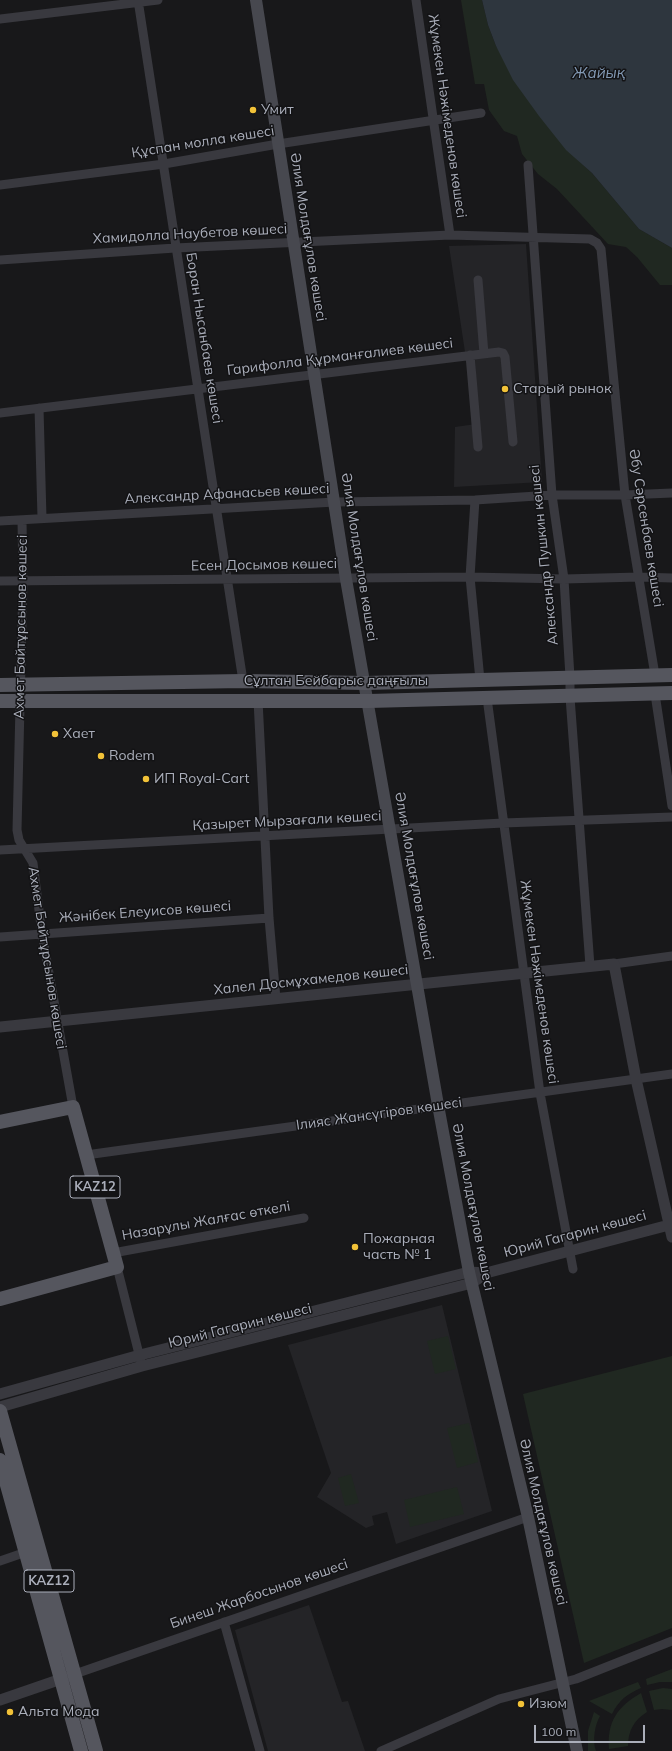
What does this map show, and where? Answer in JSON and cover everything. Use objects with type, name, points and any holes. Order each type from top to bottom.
[{"type":"main road","name":"Әлия Молдағұлов көшесі","points":[[256,0],[346,579],[366,683],[438,1106],[470,1278],[528,1517],[577,1751]]},
{"type":"main road","name":"Сұлтан Бейбарыс даңғылы","points":[[0,685],[244,681],[366,683],[672,675]]},
{"type":"main road","points":[[134,683],[137,691],[135,701]]},
{"type":"main road","name":"Сұлтан Бейбарыс даңғылы","points":[[0,701],[369,701],[672,694]]},
{"type":"main road","points":[[0,1122],[73,1107]]},
{"type":"main road","name":"Ахмет Байтұрсынов көшесі","points":[[73,1107],[117,1267]]},
{"type":"main road","points":[[0,1299],[117,1267]]},
{"type":"main road","name":"KAZ12","points":[[0,1411],[32,1550],[69,1677],[96,1751]]},
{"type":"main road","name":"KAZ12","points":[[0,1460],[32,1550]]},
{"type":"main road","name":"KAZ12","points":[[69,1677],[81,1751]]},
{"type":"street","points":[[0,19],[138,1],[158,0]]},
{"type":"street","name":"Жұмекен Нәжімеденов көшесі","points":[[416,0],[450,235]]},
{"type":"street","name":"Боран Нысанбаев көшесі","points":[[138,1],[164,164],[175,248],[244,681]]},
{"type":"street","name":"Құспан молла көшесі","points":[[0,185],[164,164],[278,144],[480,113]]},
{"type":"street","name":"Александр Пушкин көшесі","points":[[528,165],[552,495],[564,579],[570,697],[590,966]]},
{"type":"street","name":"Хамидолла Наубетов көшесі","points":[[0,260],[175,248],[450,235],[590,239],[597,243]]},
{"type":"street","name":"Әбу Сәрсенбаев көшесі","points":[[597,243],[601,249],[624,495],[655,675]]},
{"type":"street","points":[[478,280],[484,354]]},
{"type":"street","name":"Гарифолла Құрманғалиев көшесі","points":[[0,413],[499,352],[503,353],[505,357],[513,442]]},
{"type":"street","points":[[470,356],[478,447]]},
{"type":"street","name":"Ахмет Байтұрсынов көшесі","points":[[39,408],[42,518]]},
{"type":"street","name":"Александр Афанасьев көшесі","points":[[0,520],[335,502],[475,500],[552,495],[672,493]]},
{"type":"street","points":[[475,500],[470,577],[480,680]]},
{"type":"street","name":"Ахмет Байтұрсынов көшесі","points":[[22,520],[23,582],[17,830],[19,840],[33,863],[42,934],[73,1107]]},
{"type":"street","name":"Есен Досымов көшесі","points":[[0,581],[470,577],[564,579],[639,576],[672,578]]},
{"type":"street","points":[[655,694],[672,806]]},
{"type":"street","name":"Жұмекен Нәжімеденов көшесі","points":[[487,698],[540,1093],[571,1250],[573,1269]]},
{"type":"street","points":[[258,700],[269,918],[276,999]]},
{"type":"street","name":"Қазырет Мырзағали көшесі","points":[[0,850],[503,823],[672,817]]},
{"type":"street","name":"Жәнібек Елеуисов көшесі","points":[[0,937],[269,918]]},
{"type":"street","name":"Халел Досмұхамедов көшесі","points":[[0,1027],[524,974],[672,956]]},
{"type":"street","points":[[614,964],[636,1079],[672,1237]]},
{"type":"street","name":"Ілияс Жансүгіров көшесі","points":[[86,1155],[672,1074]]},
{"type":"street","name":"Назарұлы Жалғас өткелі","points":[[113,1253],[304,1218]]},
{"type":"street","name":"Юрий Гагарин көшесі","points":[[0,1407],[142,1366],[571,1250],[670,1225]]},
{"type":"street","name":"Ахмет Байтұрсынов көшесі","points":[[117,1267],[142,1366]]},
{"type":"street","name":"Юрий Гагарин көшесі","points":[[0,1394],[140,1355],[470,1278]]},
{"type":"street","name":"Бинеш Жарбосынов көшесі","points":[[0,1700],[528,1517]]},
{"type":"street","points":[[0,1560],[32,1550]]},
{"type":"street","points":[[224,1622],[260,1751]]},
{"type":"street","points":[[380,1751],[499,1699],[576,1679],[672,1641]]},
{"type":"shaded area","points":[[461,0],[482,0],[488,25],[496,46],[581,163],[592,173],[639,229],[672,248],[672,285],[660,285],[637,257],[626,247],[608,244],[557,189],[538,174],[522,154],[517,136],[504,131],[489,110],[484,84],[475,84]]},
{"type":"shaded area","name":"Старый рынок","points":[[526,244],[542,482],[454,487],[455,427],[476,424],[475,354],[465,352],[449,246]]},
{"type":"shaded area","points":[[442,1305],[492,1511],[396,1544],[387,1512],[372,1516],[374,1525],[366,1528],[317,1497],[331,1473],[288,1345]]},
{"type":"shaded area","points":[[448,1336],[456,1369],[435,1374],[427,1341]]},
{"type":"shaded area","points":[[672,1356],[672,1628],[584,1663],[523,1394]]},
{"type":"shaded area","points":[[469,1423],[478,1462],[457,1468],[447,1428]]},
{"type":"shaded area","points":[[351,1474],[359,1503],[345,1506],[338,1478]]},
{"type":"shaded area","points":[[457,1487],[464,1514],[410,1527],[404,1500]]},
{"type":"shaded area","points":[[309,1605],[342,1702],[348,1701],[365,1751],[268,1751],[235,1630]]},
{"type":"shaded area","points":[[672,1669],[672,1682],[660,1682],[647,1685],[646,1679]]},
{"type":"shaded area","points":[[638,1682],[641,1688],[624,1698],[612,1714],[589,1701]]},
{"type":"shaded area","points":[[663,1688],[672,1689],[672,1710],[654,1710],[649,1691]]},
{"type":"shaded area","points":[[641,1693],[647,1712],[635,1722],[629,1735],[628,1746],[609,1749],[610,1731],[615,1716],[626,1704]]},
{"type":"shaded area","points":[[594,1712],[600,1716],[595,1733],[594,1742],[596,1751],[588,1751],[588,1731]]},
{"type":"water","name":"Жайық","points":[[482,0],[672,0],[672,248],[639,229],[592,173],[566,150],[539,116],[513,80],[496,46],[488,25]]},
{"type":"place","name":"Умит","points":[[253,110]]},
{"type":"place","name":"Старый рынок","points":[[505,389]]},
{"type":"place","name":"Хает","points":[[55,734]]},
{"type":"place","name":"Rodem","points":[[101,756]]},
{"type":"place","name":"ИП Royal-Cart","points":[[146,779]]},
{"type":"place","name":"Пожарная часть № 1","points":[[355,1247]]},
{"type":"place","name":"Изюм","points":[[521,1704]]},
{"type":"place","name":"Альта Мода","points":[[10,1712]]}]
